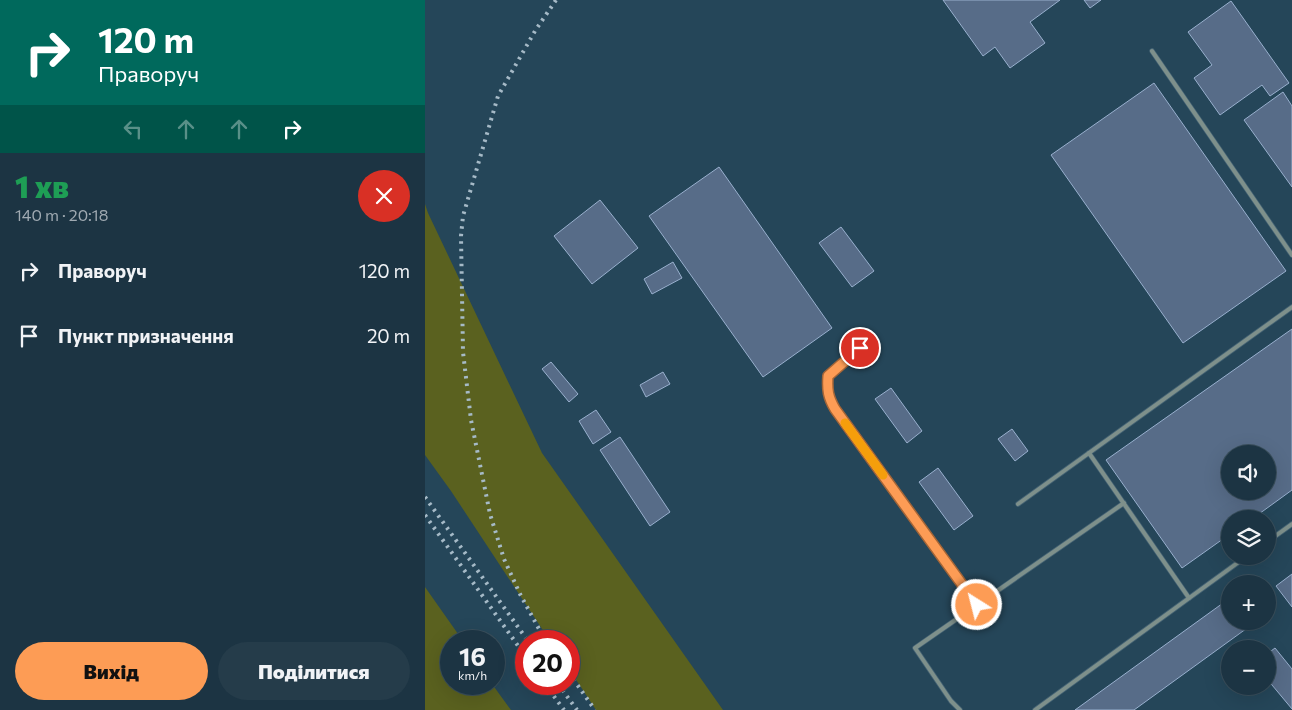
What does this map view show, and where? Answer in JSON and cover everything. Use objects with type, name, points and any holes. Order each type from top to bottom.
[{"type":"lane","points":[[1152,52],[1292,255]]},
{"type":"lane","points":[[1019,504],[1292,307]]},
{"type":"lane","points":[[860,348],[828,376],[829,398],[835,409],[977,605]]},
{"type":"lane","points":[[1089,453],[1189,598]]},
{"type":"lane","points":[[960,710],[951,701],[915,648],[1124,503]]},
{"type":"lane","points":[[1276,536],[1292,524]]},
{"type":"lane","points":[[1035,710],[1235,565]]},
{"type":"green space","points":[[425,204],[542,453],[723,710],[596,710],[580,686],[580,630],[543,630],[425,455]]},
{"type":"green space","points":[[425,587],[455,630],[440,630],[440,695],[500,695],[511,710],[425,710]]},
{"type":"building","points":[[943,0],[1060,0],[1030,22],[1045,43],[1010,68],[995,47],[983,56]]},
{"type":"building","points":[[1084,0],[1101,0],[1090,8]]},
{"type":"building","points":[[1231,1],[1289,83],[1270,96],[1262,85],[1220,115],[1194,78],[1212,65],[1188,32]]},
{"type":"building","points":[[1154,83],[1286,271],[1183,343],[1051,155]]},
{"type":"building","points":[[1283,92],[1292,106],[1292,187],[1244,120]]},
{"type":"building","points":[[719,167],[832,328],[763,377],[649,216]]},
{"type":"building","points":[[600,200],[638,248],[592,284],[554,236]]},
{"type":"building","points":[[841,227],[874,271],[852,287],[819,243]]},
{"type":"building","points":[[673,262],[682,278],[652,294],[644,279]]},
{"type":"building","points":[[1292,329],[1292,490],[1264,510],[1221,510],[1221,540],[1182,568],[1106,460]]},
{"type":"building","points":[[551,362],[578,394],[569,402],[542,369]]},
{"type":"building","points":[[663,372],[670,384],[646,397],[640,385]]},
{"type":"building","points":[[891,388],[922,431],[907,443],[875,399]]},
{"type":"building","points":[[596,410],[611,432],[593,444],[579,421]]},
{"type":"building","points":[[1012,429],[1028,451],[1015,461],[998,439]]},
{"type":"building","points":[[620,437],[670,512],[650,526],[600,450]]},
{"type":"building","points":[[938,468],[973,516],[954,530],[919,482]]},
{"type":"building","points":[[1292,574],[1292,607],[1276,586]]},
{"type":"building","points":[[1221,605],[1221,630],[1244,630],[1231,640],[1221,640],[1221,647],[1134,710],[1075,710]]},
{"type":"building","points":[[1276,649],[1292,669],[1292,709],[1276,690]]},
{"type":"railway","points":[[540,630],[504,559],[490,514],[471,420],[463,352],[461,236],[463,216],[498,96],[535,31],[556,0]]},
{"type":"railway","points":[[425,497],[520,630]]},
{"type":"railway","points":[[425,515],[515,642]]},
{"type":"railway","points":[[580,689],[595,710]]},
{"type":"railway","points":[[553,695],[564,710]]},
{"type":"railway","points":[[566,695],[577,710]]},
{"type":"slow traffic","points":[[845,423],[883,475]]},
{"type":"route","points":[[860,348],[828,376],[829,398],[835,409],[977,605]]}]
